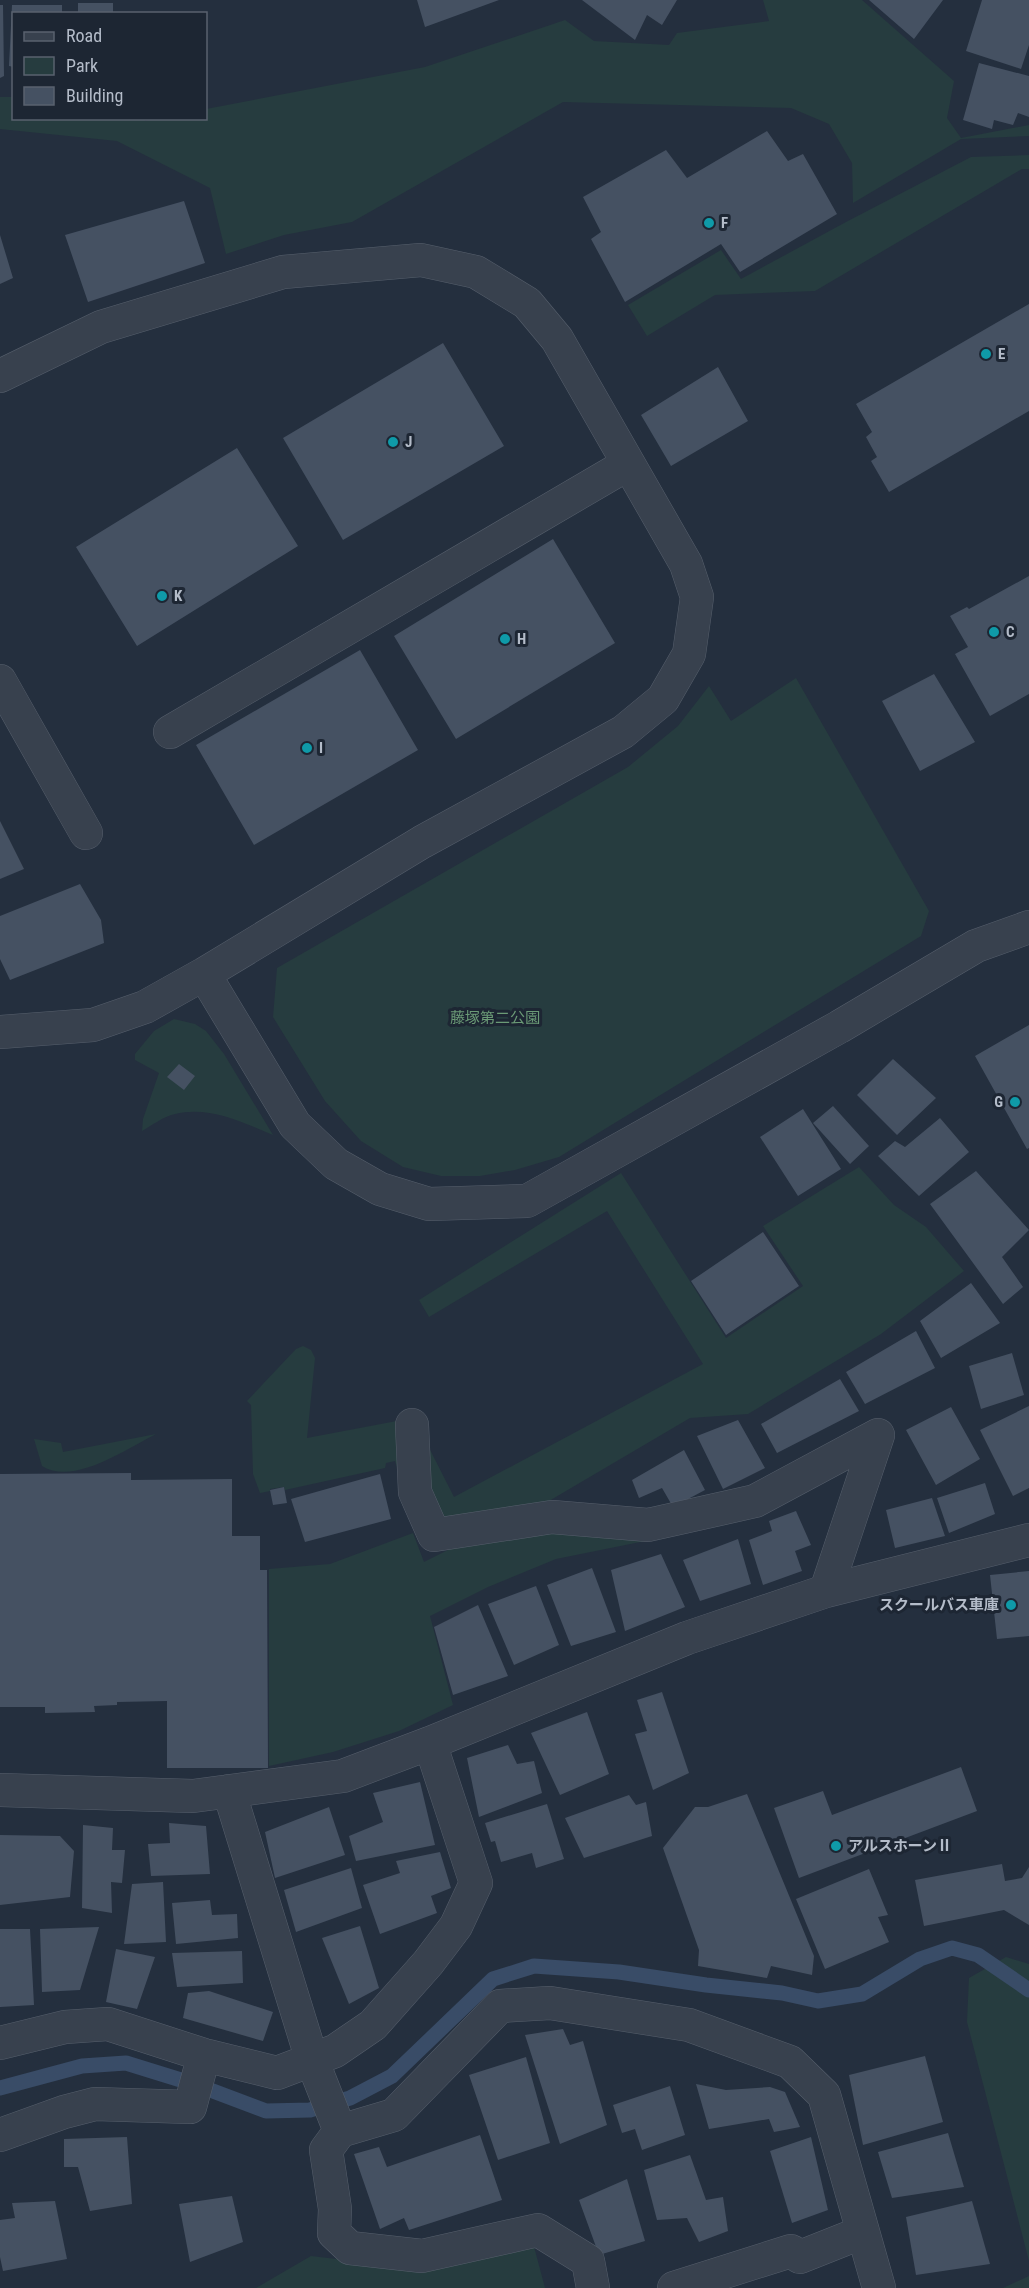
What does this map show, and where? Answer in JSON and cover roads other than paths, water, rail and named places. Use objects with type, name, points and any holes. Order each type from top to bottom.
[{"type":"street","points":[[0,376],[102,327],[283,272],[421,260],[476,272],[527,303],[557,339],[686,564],[697,597],[689,654],[663,699],[623,732],[423,842],[145,1007],[93,1025],[0,1032]]},
{"type":"street","points":[[171,732],[628,464]]},
{"type":"street","points":[[0,681],[86,834]]},
{"type":"street","points":[[204,974],[295,1125],[336,1164],[380,1189],[429,1204],[527,1201],[819,1038],[976,946],[1029,927]]},
{"type":"street","points":[[412,1425],[415,1492],[434,1534],[552,1517],[648,1525],[755,1501],[878,1435],[826,1591]]},
{"type":"street","points":[[0,1790],[193,1796],[343,1776],[687,1638],[826,1591],[1029,1540]]},
{"type":"street","points":[[0,2043],[64,2027],[108,2024],[199,2075],[277,2073],[335,2051],[373,2025],[428,1963],[456,1926],[476,1883],[430,1743]]},
{"type":"street","points":[[228,1791],[312,2060],[340,2131]]},
{"type":"street","points":[[593,2288],[588,2261],[538,2230],[422,2256],[350,2248],[334,2233],[335,2209],[326,2150],[340,2131],[394,2115],[500,2006],[550,2003],[688,2025],[790,2062],[824,2096],[879,2288]]},
{"type":"street","points":[[0,2135],[64,2112],[96,2104],[190,2107],[199,2075]]},
{"type":"street","points":[[674,2288],[791,2251],[800,2257],[863,2232]]},
{"type":"waterway","points":[[0,2088],[82,2066],[126,2063],[197,2085],[266,2111],[310,2110],[350,2098],[392,2076],[493,1979],[534,1966],[619,1972],[782,1993],[818,2001],[862,1994],[920,1959],[952,1948],[978,1955],[1029,1990]]},
{"type":"place","name":"F","points":[[709,223]]},
{"type":"place","name":"E","points":[[986,354]]},
{"type":"place","name":"J","points":[[393,442]]},
{"type":"place","name":"K","points":[[162,596]]},
{"type":"place","name":"C","points":[[994,632]]},
{"type":"place","name":"H","points":[[505,639]]},
{"type":"place","name":"I","points":[[307,748]]},
{"type":"place","name":"G","points":[[1015,1102]]},
{"type":"place","name":"スクールバス車庫","points":[[1011,1605]]},
{"type":"place","name":"アルスホーンⅡ","points":[[836,1846]]},
{"type":"park label","name":"藤塚第二公園","points":[[495,1018]]}]
